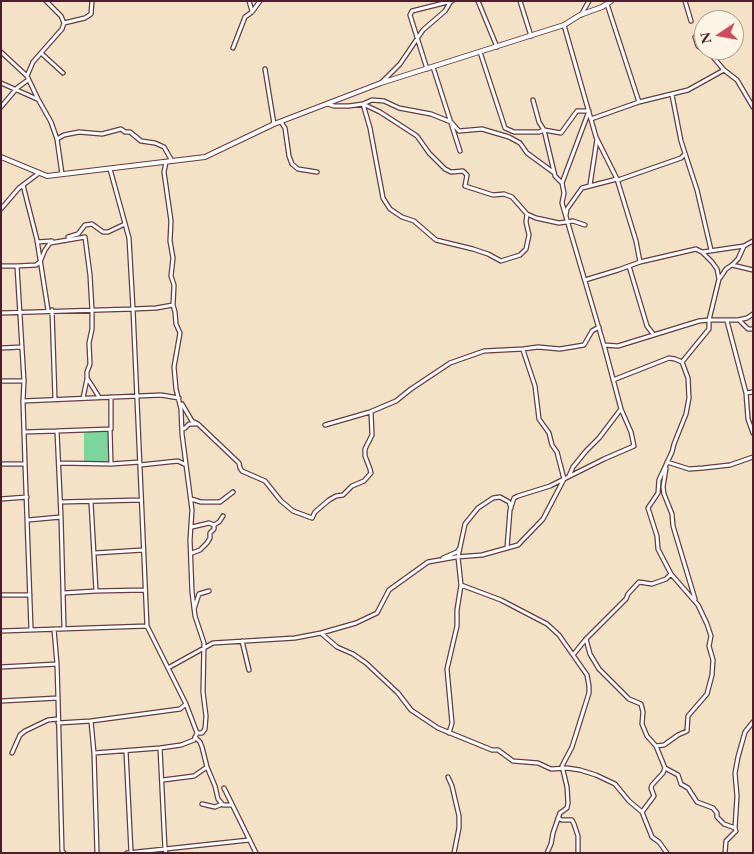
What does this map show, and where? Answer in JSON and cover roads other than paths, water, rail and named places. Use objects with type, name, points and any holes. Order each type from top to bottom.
[{"type":"street","points":[[27,76],[33,62],[62,29],[64,22],[57,10],[46,1]]},
{"type":"street","points":[[64,22],[85,18],[91,14],[92,1]]},
{"type":"street","points":[[249,1],[252,12]]},
{"type":"street","points":[[233,48],[245,17],[252,12],[260,1]]},
{"type":"street","points":[[381,83],[400,64],[423,30],[452,1]]},
{"type":"street","points":[[427,69],[410,15],[412,11],[452,1]]},
{"type":"street","points":[[478,1],[497,47]]},
{"type":"street","points":[[520,1],[531,36]]},
{"type":"street","points":[[580,15],[589,1]]},
{"type":"street","points":[[685,1],[691,22]]},
{"type":"street","points":[[1,157],[47,176],[205,157],[274,124],[327,103],[381,83],[564,25],[580,15],[609,3],[639,102]]},
{"type":"street","points":[[564,25],[597,139],[618,179],[640,262]]},
{"type":"street","points":[[1,52],[27,76],[51,122],[57,139],[62,174]]},
{"type":"street","points":[[480,52],[505,128],[514,132],[539,132],[544,130],[561,133],[577,111],[589,112]]},
{"type":"street","points":[[41,53],[63,73]]},
{"type":"street","points":[[716,60],[724,70],[737,80],[753,108]]},
{"type":"street","points":[[433,67],[460,150]]},
{"type":"street","points":[[265,69],[274,124]]},
{"type":"street","points":[[591,119],[639,102],[688,90],[724,70]]},
{"type":"street","points":[[1,107],[17,88],[28,80]]},
{"type":"street","points":[[1,83],[17,88],[38,99]]},
{"type":"street","points":[[672,95],[681,141],[697,190],[711,250]]},
{"type":"street","points":[[327,103],[341,106],[363,104],[372,100],[384,101],[399,108],[431,114],[451,122],[458,131],[482,129],[509,137],[520,143],[527,153],[553,172]]},
{"type":"street","points":[[534,100],[539,122],[544,130],[554,176],[562,183]]},
{"type":"street","points":[[363,104],[380,112],[417,136],[445,169],[451,172],[463,171],[467,175],[465,186],[493,195],[504,194],[512,198],[527,214],[559,223],[573,221],[585,225]]},
{"type":"street","points":[[363,104],[370,128],[383,198],[390,209],[402,217],[414,221],[436,240],[473,248],[501,262],[520,255],[526,250],[528,235],[527,214]]},
{"type":"street","points":[[508,548],[511,508],[514,498],[550,486],[634,446],[631,432],[621,409],[562,203],[564,193],[562,183],[589,112]]},
{"type":"street","points":[[281,122],[285,128],[288,156],[292,164],[298,169],[317,172]]},
{"type":"street","points":[[57,139],[64,135],[79,132],[102,134],[121,129],[125,132],[130,132],[141,141],[155,143],[164,147],[172,162]]},
{"type":"street","points":[[590,185],[597,139]]},
{"type":"street","points":[[566,215],[582,188],[618,179],[681,158],[685,153]]},
{"type":"street","points":[[166,162],[164,172],[171,221],[173,305],[176,312],[176,324],[180,333],[174,367],[176,389],[192,421],[239,463],[242,471],[265,480],[281,502],[293,511],[312,518],[315,512],[329,500],[343,495],[352,486],[364,481],[371,473],[365,456],[365,449],[372,435],[371,412]]},
{"type":"street","points":[[94,753],[181,745],[194,740],[197,732],[186,704],[147,626],[129,238],[110,169]]},
{"type":"street","points":[[1,209],[23,185],[40,172]]},
{"type":"street","points":[[23,185],[37,242],[50,310],[56,399]]},
{"type":"street","points":[[37,242],[78,234],[86,225],[92,224],[103,232],[108,232],[125,224]]},
{"type":"street","points":[[1,266],[36,265],[40,262],[50,243],[86,237],[90,274],[92,329],[89,343],[90,364],[83,398]]},
{"type":"street","points":[[702,252],[744,246],[753,241]]},
{"type":"street","points":[[682,362],[709,329],[709,320],[719,279],[726,269],[738,259],[744,246]]},
{"type":"street","points":[[585,280],[640,262],[696,249],[712,262],[717,270],[719,279]]},
{"type":"street","points":[[732,265],[753,270]]},
{"type":"street","points":[[17,266],[24,381],[23,401],[31,629]]},
{"type":"street","points":[[629,266],[647,326],[654,335]]},
{"type":"street","points":[[1,313],[156,308],[173,305]]},
{"type":"street","points":[[604,345],[618,346],[699,321],[740,320],[753,314]]},
{"type":"street","points":[[740,320],[748,329],[753,329]]},
{"type":"street","points":[[727,321],[746,393],[748,419],[753,433]]},
{"type":"street","points":[[325,426],[396,402],[411,389],[450,364],[484,351],[523,349],[538,346],[560,349],[584,345],[592,331],[599,328]]},
{"type":"street","points":[[1,348],[22,347]]},
{"type":"street","points":[[523,349],[534,386],[539,419],[549,433],[566,478]]},
{"type":"street","points":[[613,380],[669,358],[675,358],[682,362],[688,378],[689,398],[682,426],[659,480],[658,493],[648,508],[657,536],[658,549],[671,574],[696,602]]},
{"type":"street","points":[[87,378],[100,398]]},
{"type":"street","points":[[1,381],[24,381]]},
{"type":"street","points":[[746,393],[753,392]]},
{"type":"street","points":[[23,401],[161,395],[180,400]]},
{"type":"street","points":[[111,397],[111,464]]},
{"type":"street","points":[[180,400],[192,527],[192,592],[194,610],[202,634],[204,648],[203,692],[206,716],[205,729],[202,732],[197,732]]},
{"type":"street","points":[[168,668],[213,642],[295,638],[321,634],[356,623],[377,613],[389,590],[428,562],[482,555],[518,545],[543,519],[573,467],[586,450],[599,438],[621,409]]},
{"type":"street","points":[[182,429],[189,424],[196,424]]},
{"type":"street","points":[[24,432],[110,430]]},
{"type":"street","points":[[57,432],[64,628]]},
{"type":"street","points":[[58,463],[140,464],[178,461],[185,456]]},
{"type":"street","points":[[667,461],[690,468],[703,468],[730,464],[753,457]]},
{"type":"street","points":[[178,461],[186,466]]},
{"type":"street","points":[[656,746],[664,745],[687,731],[688,716],[707,694],[712,675],[713,660],[709,646],[711,636],[696,602],[673,526],[672,514],[664,494],[663,487],[667,461]]},
{"type":"street","points":[[1,464],[25,464]]},
{"type":"street","points":[[190,499],[195,502],[220,502],[233,492]]},
{"type":"street","points":[[1,499],[27,497]]},
{"type":"street","points":[[449,733],[452,722],[447,669],[457,626],[457,610],[462,585],[457,557],[464,524],[478,508],[493,498],[500,497],[509,502],[511,508]]},
{"type":"street","points":[[61,502],[141,500]]},
{"type":"street","points":[[91,502],[96,591]]},
{"type":"street","points":[[192,553],[200,550],[207,543],[214,525],[223,516]]},
{"type":"street","points":[[28,520],[61,517]]},
{"type":"street","points":[[192,527],[208,523],[214,525]]},
{"type":"street","points":[[440,559],[457,552],[459,548]]},
{"type":"street","points":[[95,553],[143,550]]},
{"type":"street","points":[[573,655],[639,582],[652,584],[666,579],[671,574]]},
{"type":"street","points":[[462,585],[501,600],[547,624],[558,635],[587,676],[589,693],[572,747],[562,766],[567,787],[568,803],[566,808],[560,813],[547,853]]},
{"type":"street","points":[[64,593],[145,590]]},
{"type":"street","points":[[194,610],[199,594],[209,591]]},
{"type":"street","points":[[1,595],[30,596]]},
{"type":"street","points":[[1,630],[147,626]]},
{"type":"street","points":[[54,629],[57,664],[62,851],[64,853]]},
{"type":"street","points":[[321,634],[337,647],[353,654],[366,663],[398,693],[412,710],[438,728],[492,750],[498,750],[513,761],[538,764],[551,769],[563,768],[589,772],[615,784],[642,812],[652,837],[659,842],[667,853]]},
{"type":"street","points":[[586,639],[590,654],[600,669],[629,699],[640,704],[643,712],[642,724],[656,746],[665,768],[678,775],[682,784],[688,788],[697,802],[713,808],[717,813],[717,817],[724,824],[735,828]]},
{"type":"street","points":[[242,641],[249,670]]},
{"type":"street","points":[[1,667],[57,664]]},
{"type":"street","points":[[1,701],[58,698]]},
{"type":"street","points":[[12,753],[20,735],[48,720],[91,721],[180,709],[186,704]]},
{"type":"street","points":[[91,721],[94,753],[97,853]]},
{"type":"street","points":[[725,853],[726,841],[736,831],[737,796],[735,774],[738,757],[745,732],[753,722]]},
{"type":"street","points":[[195,737],[200,742],[218,799],[222,804]]},
{"type":"street","points":[[160,748],[165,851]]},
{"type":"street","points":[[126,751],[133,852]]},
{"type":"street","points":[[163,780],[194,776],[207,767]]},
{"type":"street","points":[[642,812],[654,796],[651,788],[652,785],[665,768]]},
{"type":"street","points":[[448,777],[459,816],[459,828],[454,853]]},
{"type":"street","points":[[224,788],[256,853]]},
{"type":"street","points":[[202,804],[215,807],[222,804],[231,805]]},
{"type":"street","points":[[558,818],[572,820],[578,836],[578,853]]},
{"type":"street","points":[[127,853],[165,851],[249,840]]}]
